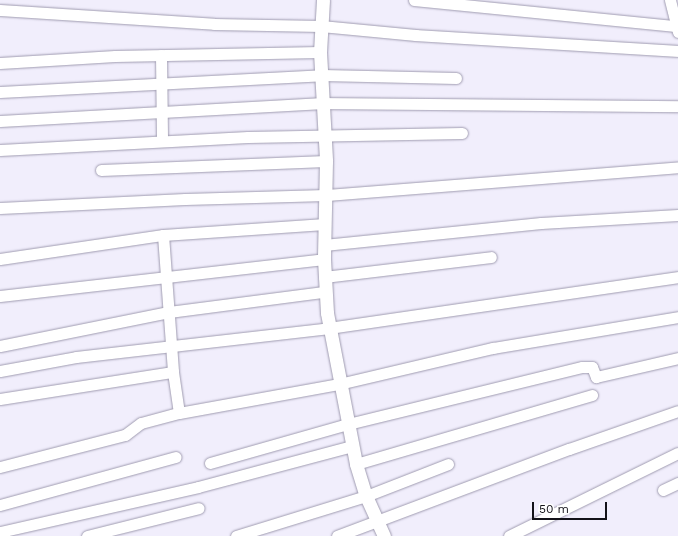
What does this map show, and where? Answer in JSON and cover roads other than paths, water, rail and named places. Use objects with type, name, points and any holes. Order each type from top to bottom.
[{"type":"street","points":[[323,0],[320,52],[326,161],[324,292],[339,384],[356,464],[366,496],[384,536]]},
{"type":"street","points":[[414,0],[465,3],[677,29],[670,0]]},
{"type":"street","points":[[0,10],[214,24],[321,26],[416,35],[678,51]]},
{"type":"street","points":[[0,64],[161,55],[320,52]]},
{"type":"street","points":[[161,55],[162,141]]},
{"type":"street","points":[[0,92],[322,75],[456,78]]},
{"type":"street","points":[[0,121],[323,103],[678,106]]},
{"type":"street","points":[[0,150],[162,141],[462,133]]},
{"type":"street","points":[[101,170],[326,161]]},
{"type":"street","points":[[0,208],[186,199],[326,195],[678,167]]},
{"type":"street","points":[[324,245],[540,223],[678,215]]},
{"type":"street","points":[[0,259],[164,235],[324,224]]},
{"type":"street","points":[[164,235],[173,372],[180,414]]},
{"type":"street","points":[[324,276],[491,257]]},
{"type":"street","points":[[0,296],[324,259]]},
{"type":"street","points":[[0,371],[76,357],[329,328],[678,277]]},
{"type":"street","points":[[0,346],[169,312],[324,292]]},
{"type":"street","points":[[0,468],[125,435],[141,423],[180,414],[339,384],[493,348],[678,317]]},
{"type":"street","points":[[210,463],[348,424],[582,367],[592,367],[596,377],[678,358]]},
{"type":"street","points":[[0,399],[173,372]]},
{"type":"street","points":[[356,464],[592,395]]},
{"type":"street","points":[[337,536],[378,522],[569,449],[678,411]]},
{"type":"street","points":[[0,532],[198,487],[352,446]]},
{"type":"street","points":[[509,536],[678,453]]},
{"type":"street","points":[[0,505],[176,457]]},
{"type":"street","points":[[236,536],[366,496],[448,464]]},
{"type":"street","points":[[663,490],[678,483]]},
{"type":"street","points":[[87,536],[199,508]]}]
